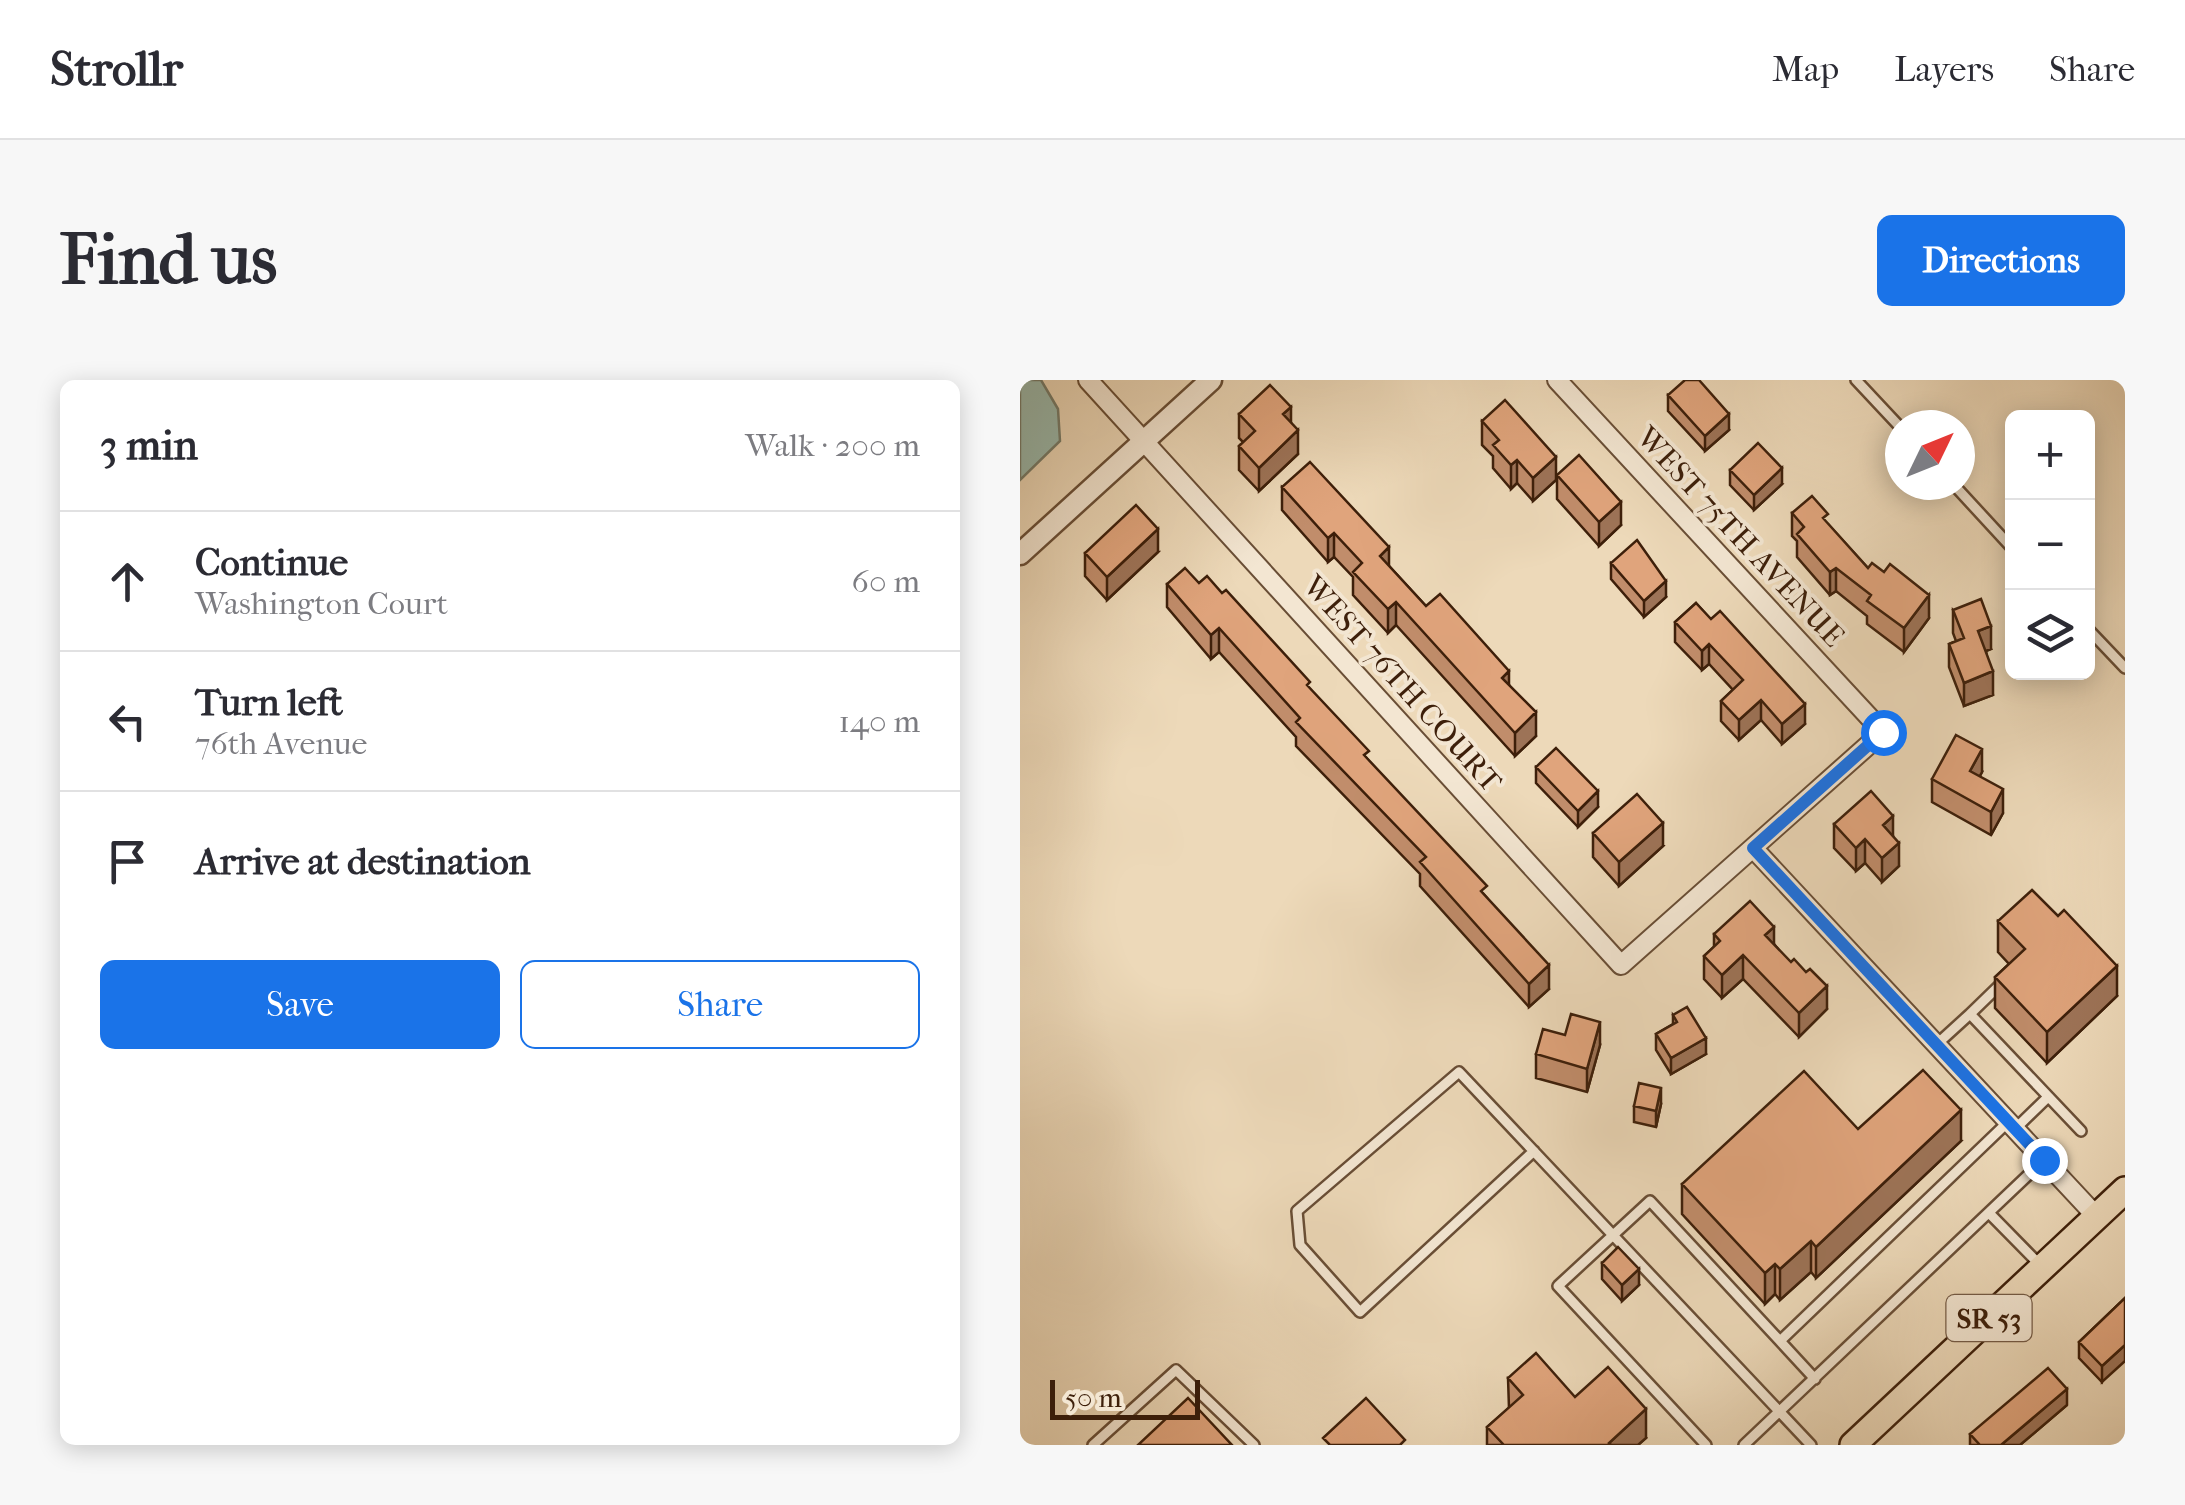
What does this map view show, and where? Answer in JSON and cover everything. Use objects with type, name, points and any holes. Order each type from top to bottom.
[{"type":"main road","name":"SR 53","points":[[1853,1445],[2125,1190]]},
{"type":"street","name":"WEST 76TH COURT","points":[[1088,380],[1621,966],[1753,848]]},
{"type":"street","points":[[1020,554],[1211,380]]},
{"type":"street","name":"WEST 75TH AVENUE","points":[[1557,380],[1883,732],[1753,848]]},
{"type":"street","points":[[1753,848],[2097,1217]]},
{"type":"lane","points":[[1856,380],[1885,411]]},
{"type":"lane","points":[[1968,500],[2005,540]]},
{"type":"lane","points":[[2095,636],[2125,668]]},
{"type":"lane","points":[[1936,1045],[2011,974]]},
{"type":"lane","points":[[1970,1014],[2081,1131]]},
{"type":"lane","points":[[1534,1152],[1360,1312],[1300,1245],[1297,1211],[1459,1072],[1811,1445]]},
{"type":"lane","points":[[1780,1341],[2048,1097]]},
{"type":"lane","points":[[1744,1445],[2044,1160]]},
{"type":"lane","points":[[1706,1445],[1558,1286],[1650,1201],[1816,1379]]},
{"type":"lane","points":[[1989,1213],[2042,1268]]},
{"type":"lane","points":[[1093,1445],[1176,1370],[1254,1445]]},
{"type":"water","points":[[1020,380],[1041,380],[1058,409],[1060,441],[1020,480]]},
{"type":"building","points":[[1685,380],[1699,380],[1729,414],[1705,436],[1668,395]]},
{"type":"building","points":[[1270,385],[1291,407],[1283,414],[1298,430],[1259,468],[1239,446],[1255,431],[1239,414]]},
{"type":"building","points":[[1505,400],[1556,457],[1533,478],[1517,460],[1511,465],[1493,445],[1499,440],[1482,421]]},
{"type":"building","points":[[1758,443],[1782,468],[1754,495],[1730,470]]},
{"type":"building","points":[[1579,455],[1621,502],[1599,522],[1557,475]]},
{"type":"building","points":[[1310,462],[1389,547],[1380,556],[1426,606],[1440,594],[1509,671],[1502,678],[1536,712],[1515,733],[1396,602],[1388,609],[1353,572],[1362,563],[1334,533],[1328,538],[1282,487]]},
{"type":"building","points":[[1812,496],[1828,514],[1823,518],[1868,568],[1872,563],[1884,572],[1890,564],[1929,595],[1904,628],[1867,601],[1871,595],[1836,568],[1830,572],[1797,534],[1804,527],[1792,513]]},
{"type":"building","points":[[1136,505],[1158,529],[1107,577],[1085,553]]},
{"type":"building","points":[[1637,540],[1666,581],[1644,601],[1611,563]]},
{"type":"building","points":[[1185,568],[1199,583],[1207,576],[1222,593],[1226,590],[1369,751],[1364,755],[1487,886],[1481,891],[1549,965],[1529,984],[1420,862],[1426,857],[1296,722],[1300,718],[1219,628],[1211,635],[1167,584]]},
{"type":"building","points":[[1981,599],[1991,626],[1978,631],[1993,671],[1964,683],[1949,644],[1964,638],[1953,610]]},
{"type":"building","points":[[1696,603],[1711,619],[1720,611],[1805,704],[1782,724],[1761,700],[1739,720],[1721,701],[1743,680],[1709,644],[1702,651],[1675,622]]},
{"type":"building","points":[[1956,735],[1982,749],[1970,771],[2003,789],[1991,812],[1932,779]]},
{"type":"building","points":[[1556,748],[1598,791],[1578,811],[1536,767]]},
{"type":"building","points":[[1871,791],[1893,816],[1883,825],[1899,843],[1882,858],[1865,839],[1856,848],[1834,824]]},
{"type":"building","points":[[1637,794],[1663,823],[1619,862],[1593,833]]},
{"type":"building","points":[[2032,890],[2058,916],[2064,910],[2117,966],[2047,1032],[1995,977],[2025,949],[1998,921]]},
{"type":"building","points":[[1750,901],[1774,927],[1765,935],[1791,962],[1794,959],[1806,972],[1810,969],[1827,986],[1799,1013],[1743,955],[1722,975],[1704,956],[1720,941],[1714,934]]},
{"type":"building","points":[[1687,1007],[1706,1038],[1671,1058],[1656,1034],[1677,1022],[1673,1015]]},
{"type":"building","points":[[1571,1014],[1600,1022],[1587,1069],[1536,1054],[1543,1029],[1565,1035]]},
{"type":"building","points":[[1923,1070],[1961,1110],[1816,1247],[1811,1241],[1780,1269],[1775,1264],[1765,1273],[1682,1184],[1804,1071],[1858,1129]]},
{"type":"building","points":[[1639,1083],[1661,1088],[1656,1111],[1634,1106]]},
{"type":"building","points":[[1618,1247],[1639,1269],[1622,1285],[1602,1263]]},
{"type":"building","points":[[2125,1298],[2125,1345],[2102,1366],[2079,1342]]},
{"type":"building","points":[[1536,1353],[1575,1397],[1608,1367],[1646,1409],[1611,1445],[1504,1445],[1487,1427],[1523,1395],[1508,1378]]},
{"type":"building","points":[[2048,1368],[2067,1389],[2001,1445],[1980,1445],[1970,1434]]},
{"type":"building","points":[[1188,1398],[1232,1445],[1138,1445]]},
{"type":"building","points":[[1366,1398],[1405,1440],[1400,1445],[1330,1445],[1323,1438]]},
{"type":"route","points":[[1883,732],[1753,848],[2044,1160]]}]
